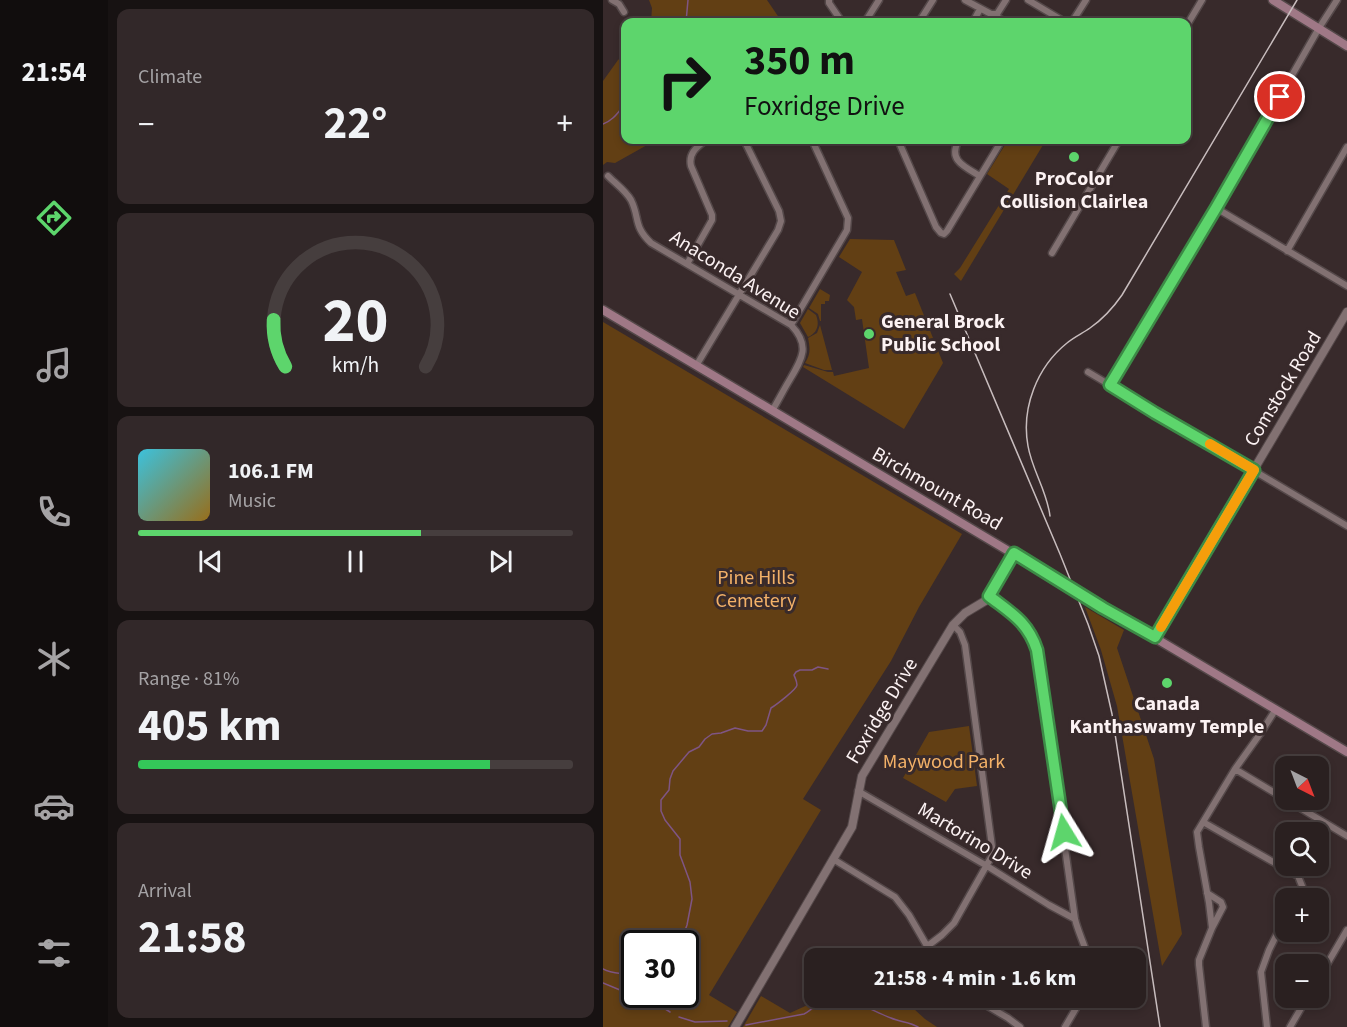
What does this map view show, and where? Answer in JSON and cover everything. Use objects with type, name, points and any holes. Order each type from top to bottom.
[{"type":"main road","points":[[1273,0],[1347,45]]},
{"type":"main road","name":"Birchmount Road","points":[[603,310],[1347,752]]},
{"type":"street","points":[[612,0],[619,4],[624,12]]},
{"type":"street","points":[[829,0],[839,18]]},
{"type":"street","points":[[868,18],[879,0]]},
{"type":"street","points":[[922,18],[933,0]]},
{"type":"street","points":[[965,0],[991,14],[998,12]]},
{"type":"street","points":[[998,18],[998,12],[1007,0]]},
{"type":"street","points":[[1028,0],[1058,18]]},
{"type":"street","points":[[1074,18],[1085,0]]},
{"type":"street","points":[[1191,18],[1202,0]]},
{"type":"street","points":[[1110,385],[1337,0]]},
{"type":"street","points":[[975,18],[980,9]]},
{"type":"street","points":[[687,264],[712,220],[690,160],[694,150],[701,144]]},
{"type":"street","points":[[696,366],[778,230],[781,221],[779,211],[746,144]]},
{"type":"street","points":[[791,325],[847,230],[848,218],[813,144]]},
{"type":"street","points":[[901,144],[936,227],[944,234],[1000,144]]},
{"type":"street","points":[[956,144],[955,157],[961,165],[980,176]]},
{"type":"street","points":[[1052,253],[1117,144]]},
{"type":"street","points":[[1287,250],[1347,147]]},
{"type":"street","name":"Anaconda Avenue","points":[[608,176],[629,197],[638,226],[651,243],[791,325],[801,339],[803,356],[772,411]]},
{"type":"street","points":[[1216,208],[1347,286]]},
{"type":"street","name":"Comstock Road","points":[[1155,637],[1347,312]]},
{"type":"street","points":[[1088,372],[1347,526]]},
{"type":"street","name":"Foxridge Drive","points":[[735,1027],[852,827],[862,776],[953,625],[965,613],[985,601],[1014,553]]},
{"type":"street","points":[[989,596],[1022,621],[1031,633],[1037,650],[1075,919],[1078,932],[1086,948]]},
{"type":"street","points":[[924,948],[942,935],[954,922],[987,866],[994,848],[965,645],[960,632],[953,625]]},
{"type":"street","points":[[1212,928],[1197,835],[1199,828],[1235,769],[1276,709]]},
{"type":"street","points":[[1235,769],[1347,836]]},
{"type":"street","name":"Martorino Drive","points":[[858,791],[1075,919]]},
{"type":"street","points":[[1203,822],[1298,876],[1301,888]]},
{"type":"street","points":[[833,859],[895,897],[909,915],[927,946]]},
{"type":"street","points":[[1206,1027],[1199,960],[1223,907],[1221,902],[1207,893]]},
{"type":"street","points":[[1329,961],[1347,930]]},
{"type":"street","points":[[1268,1027],[1261,972],[1275,938]]},
{"type":"street","points":[[993,1008],[1020,1027]]},
{"type":"street","points":[[1065,1027],[1076,1008]]},
{"type":"street","points":[[1290,1027],[1301,1008]]},
{"type":"green space","points":[[649,0],[767,0],[779,18],[651,18],[652,8]]},
{"type":"green space","points":[[621,57],[621,144],[649,144],[615,163],[607,162],[603,165],[603,81]]},
{"type":"green space","points":[[1006,144],[1044,144],[961,281],[954,274],[1009,189],[987,174]]},
{"type":"green space","name":"General Brock Public School","points":[[850,239],[894,240],[906,270],[896,272],[906,296],[915,293],[943,363],[904,429],[803,367],[804,365],[833,372],[834,376],[869,368],[862,319],[856,320],[854,307],[847,300],[862,272],[839,257]]},
{"type":"green space","points":[[820,289],[830,295],[829,301],[821,304],[821,321],[818,314],[809,308]]},
{"type":"green space","points":[[808,309],[816,315],[818,325],[816,331],[808,337],[800,323]]},
{"type":"green space","name":"Pine Hills Cemetery","points":[[603,322],[962,534],[919,607],[891,661],[803,799],[821,810],[709,995],[737,1012],[728,1027],[603,1027]]},
{"type":"green space","points":[[820,325],[832,370],[824,370],[805,363],[809,351],[808,338],[817,333]]},
{"type":"green space","points":[[1085,607],[1124,630],[1117,648],[1154,759],[1182,934],[1162,966],[1117,706],[1101,650]]},
{"type":"green space","name":"Maywood Park","points":[[969,726],[977,786],[955,789],[946,802],[903,778],[929,732]]},
{"type":"green space","points":[[761,996],[790,1013],[804,1007],[913,1008],[937,1027],[743,1027]]},
{"type":"waterway","points":[[686,18],[688,0]]},
{"type":"waterway","points":[[603,124],[613,118],[621,109]]},
{"type":"waterway","points":[[685,930],[692,899],[690,882],[680,855],[680,839],[661,811],[661,800],[669,790],[673,771],[689,752],[699,747],[712,734],[735,728],[762,731],[771,708],[796,687],[794,675],[796,672],[818,667],[828,669]]},
{"type":"waterway","points":[[603,969],[621,973]]},
{"type":"waterway","points":[[603,983],[621,990]]},
{"type":"waterway","points":[[746,1025],[804,1014],[820,1004],[840,1000],[918,1027]]},
{"type":"waterway","points":[[664,1008],[670,1012]]},
{"type":"waterway","points":[[679,1017],[695,1022],[727,1021]]},
{"type":"railway","points":[[1050,516],[1046,498],[1030,455],[1026,432],[1029,403],[1040,376],[1056,353],[1099,321],[1122,295],[1297,0]]},
{"type":"railway","points":[[950,294],[1060,554],[1099,656],[1112,714],[1160,1027]]},
{"type":"slow traffic","points":[[1161,627],[1254,470],[1210,444]]},
{"type":"place","name":"ProColor Collision Clairlea","points":[[1074,157]]},
{"type":"place","name":"General Brock Public School","points":[[869,334]]},
{"type":"place","name":"Canada Kanthaswamy Temple","points":[[1167,683]]},
{"type":"route","points":[[1064,832],[1034,639],[1016,615],[989,596],[1014,553],[1155,637],[1254,470],[1110,385],[1280,97]]}]
